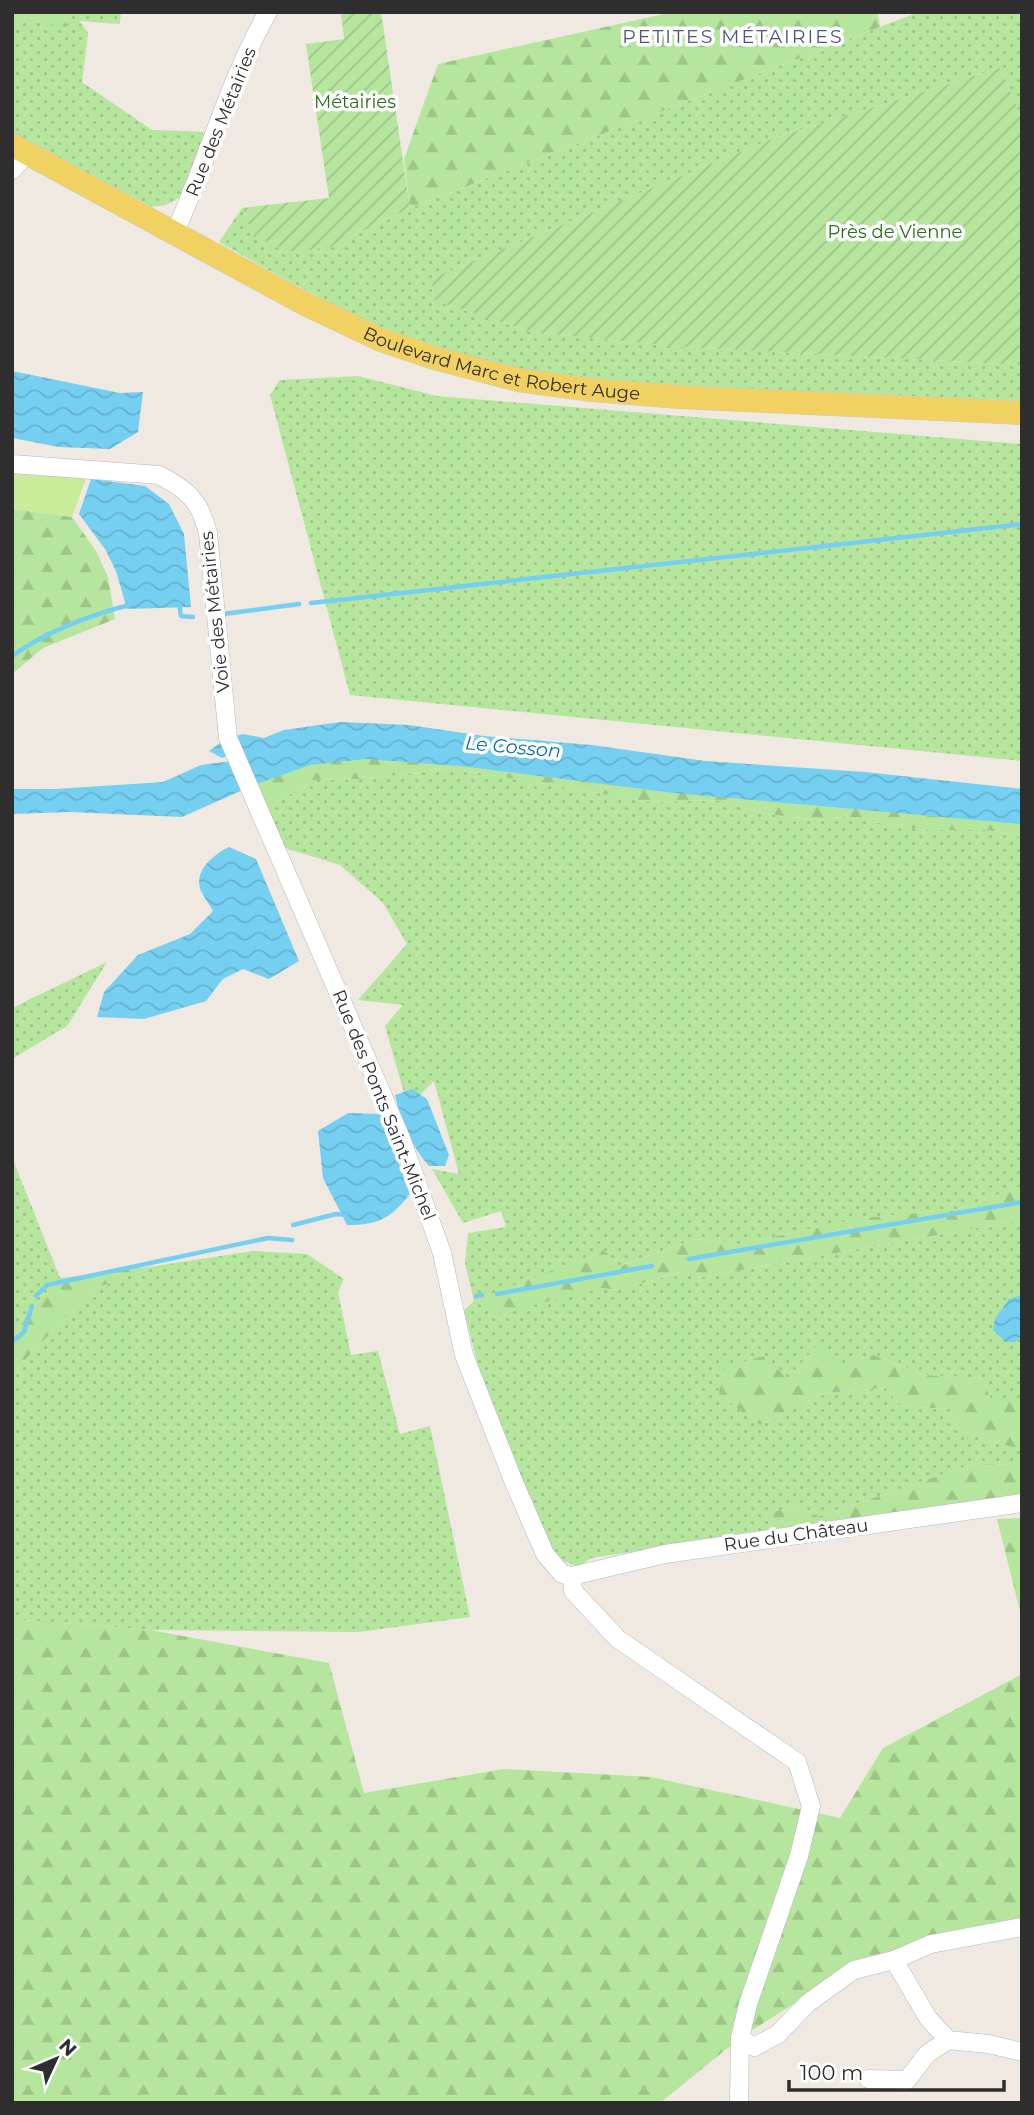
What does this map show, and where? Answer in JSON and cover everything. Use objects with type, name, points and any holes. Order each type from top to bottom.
[{"type":"main road","name":"Boulevard Marc et Robert Auge","points":[[17,156],[175,232],[258,280],[381,340],[434,358],[518,380],[592,390],[680,397],[1022,413]]},
{"type":"street","name":"Rue des Métairies","points":[[175,232],[199,179],[244,57],[268,12]]},
{"type":"street","name":"Voie des Métairies","points":[[12,464],[159,475],[192,496],[203,513],[208,533],[228,738],[249,787]]},
{"type":"street","name":"Rue des Ponts Saint-Michel","points":[[249,787],[401,1138],[442,1253],[464,1355],[513,1480],[545,1554],[562,1574],[572,1576]]},
{"type":"street","name":"Rue du Château","points":[[572,1576],[665,1554],[1022,1503]]},
{"type":"street","points":[[572,1576],[573,1591],[618,1639],[797,1762],[811,1806],[799,1856],[748,2004],[740,2038],[739,2103]]},
{"type":"street","points":[[740,2038],[754,2047],[778,2034],[808,2003],[854,1970],[894,1960],[931,1944],[1022,1927]]},
{"type":"street","points":[[894,1960],[928,2018],[948,2040]]},
{"type":"street","points":[[868,2079],[907,2080],[927,2054],[948,2040],[988,2044],[1022,2052]]},
{"type":"green space","points":[[12,12],[65,12],[66,27],[12,18]]},
{"type":"green space","points":[[65,12],[121,12],[120,24],[79,21],[88,33],[82,82],[152,130],[207,132],[188,183],[174,201],[162,206],[150,206],[12,133],[12,18],[66,26]]},
{"type":"green space","name":"Métairies","points":[[381,12],[410,208],[330,247],[294,252],[254,238],[242,208],[329,198],[306,44],[344,39],[341,13]]},
{"type":"green space","points":[[673,12],[878,12],[880,27],[410,208],[404,159],[438,64]]},
{"type":"green space","points":[[919,12],[1022,12],[1022,120],[1000,68],[777,137],[432,278],[433,300],[531,332],[682,347],[1022,365],[1022,401],[630,384],[526,372],[427,345],[365,320],[219,242],[242,208],[254,238],[330,247],[410,208]]},
{"type":"green space","name":"Près de Vienne","points":[[1000,68],[1022,120],[1022,365],[682,347],[531,332],[433,300],[432,278],[777,137]]},
{"type":"green space","points":[[358,376],[437,396],[1022,444],[1022,761],[350,695],[270,395],[280,380]]},
{"type":"green space","points":[[12,468],[87,476],[72,517],[12,509]]},
{"type":"green space","points":[[12,509],[72,517],[96,551],[108,577],[115,619],[43,648],[12,674]]},
{"type":"green space","points":[[352,750],[1022,818],[1022,837],[988,830],[926,830],[845,816],[821,821],[762,813],[723,800],[650,802],[450,768],[367,779],[313,780],[268,808],[260,803],[254,785],[304,753]]},
{"type":"green space","points":[[450,768],[650,802],[723,800],[762,813],[821,821],[845,816],[926,830],[988,830],[1022,837],[1022,1186],[957,1209],[863,1218],[739,1244],[696,1239],[619,1266],[601,1288],[620,1290],[680,1272],[696,1278],[1022,1220],[1022,1295],[1015,1342],[1022,1336],[1022,1401],[991,1401],[983,1378],[924,1375],[871,1354],[760,1425],[824,1393],[886,1388],[901,1406],[950,1409],[959,1431],[1022,1450],[1022,1465],[974,1464],[817,1517],[800,1505],[765,1514],[772,1531],[591,1558],[578,1567],[561,1560],[547,1540],[481,1378],[464,1310],[474,1301],[465,1263],[468,1233],[506,1227],[501,1211],[463,1223],[432,1169],[459,1174],[434,1081],[408,1107],[385,1026],[403,1005],[358,1000],[407,944],[383,903],[340,865],[285,848],[268,808],[313,780],[367,779]]},
{"type":"green space","points":[[107,962],[67,1026],[12,1059],[12,1008]]},
{"type":"green space","points":[[12,1157],[60,1278],[12,1330]]},
{"type":"green space","points":[[1022,1186],[1022,1220],[696,1278],[679,1272],[620,1290],[601,1288],[498,1314],[474,1301],[604,1250],[620,1266],[696,1239],[739,1244],[863,1218],[957,1209]]},
{"type":"green space","points":[[253,1251],[307,1254],[344,1279],[338,1292],[351,1355],[378,1351],[400,1434],[430,1426],[470,1617],[359,1632],[150,1630],[12,1619],[12,1374],[91,1290],[155,1266]]},
{"type":"green space","points":[[155,1266],[91,1290],[12,1374],[12,1330],[60,1278]]},
{"type":"green space","points":[[820,1342],[836,1367],[871,1354],[924,1375],[983,1378],[991,1401],[1022,1401],[1022,1450],[959,1431],[950,1409],[901,1406],[886,1388],[824,1393],[760,1425],[719,1395],[724,1367],[765,1356],[787,1379]]},
{"type":"green space","points":[[974,1464],[1022,1465],[1022,1496],[772,1531],[765,1514],[800,1505],[817,1517]]},
{"type":"green space","points":[[1022,1518],[1022,1619],[997,1519]]},
{"type":"green space","points":[[12,1619],[150,1630],[329,1663],[364,1793],[504,1769],[651,1777],[840,1818],[883,1748],[1022,1674],[1022,1928],[869,1956],[740,2038],[660,2103],[12,2103]]},
{"type":"water","points":[[12,371],[120,393],[143,392],[138,432],[110,449],[59,447],[12,438]]},
{"type":"water","points":[[91,479],[145,486],[169,504],[184,534],[191,607],[127,609],[116,571],[105,549],[79,514]]},
{"type":"water","name":"Le Cosson","points":[[340,722],[409,725],[484,736],[592,745],[705,761],[865,772],[1022,789],[1022,824],[674,793],[460,766],[366,759],[310,765],[254,785],[182,817],[70,812],[12,814],[12,789],[163,782],[201,765],[231,761],[239,751],[222,758],[209,751],[224,740],[243,734],[264,738],[284,730]]},
{"type":"water","points":[[229,847],[256,859],[299,961],[269,979],[243,969],[223,979],[206,1001],[144,1019],[97,1017],[104,992],[138,955],[190,934],[213,911],[201,891],[200,877],[206,864]]},
{"type":"water","points":[[412,1089],[427,1099],[449,1155],[445,1166],[429,1166],[404,1124],[395,1095]]},
{"type":"water","points":[[348,1113],[381,1114],[410,1194],[390,1214],[368,1224],[347,1225],[323,1178],[318,1131]]},
{"type":"water","points":[[1022,1295],[1022,1336],[1015,1342],[1006,1342],[993,1330],[995,1319],[1009,1299]]},
{"type":"waterway","points":[[311,603],[1022,524]]},
{"type":"waterway","points":[[179,604],[181,616],[193,617]]},
{"type":"waterway","points":[[223,614],[299,604]]},
{"type":"waterway","points":[[12,656],[68,625],[129,605]]},
{"type":"waterway","points":[[689,1259],[1022,1202]]},
{"type":"waterway","points":[[293,1225],[336,1214],[346,1215]]},
{"type":"waterway","points":[[36,1296],[47,1285],[268,1238],[292,1240]]},
{"type":"waterway","points":[[497,1294],[652,1266]]},
{"type":"waterway","points":[[476,1296],[482,1295]]},
{"type":"waterway","points":[[12,1342],[24,1332],[32,1306]]},
{"type":"district","name":"PETITES MÉTAIRIES","points":[[733,36]]}]
